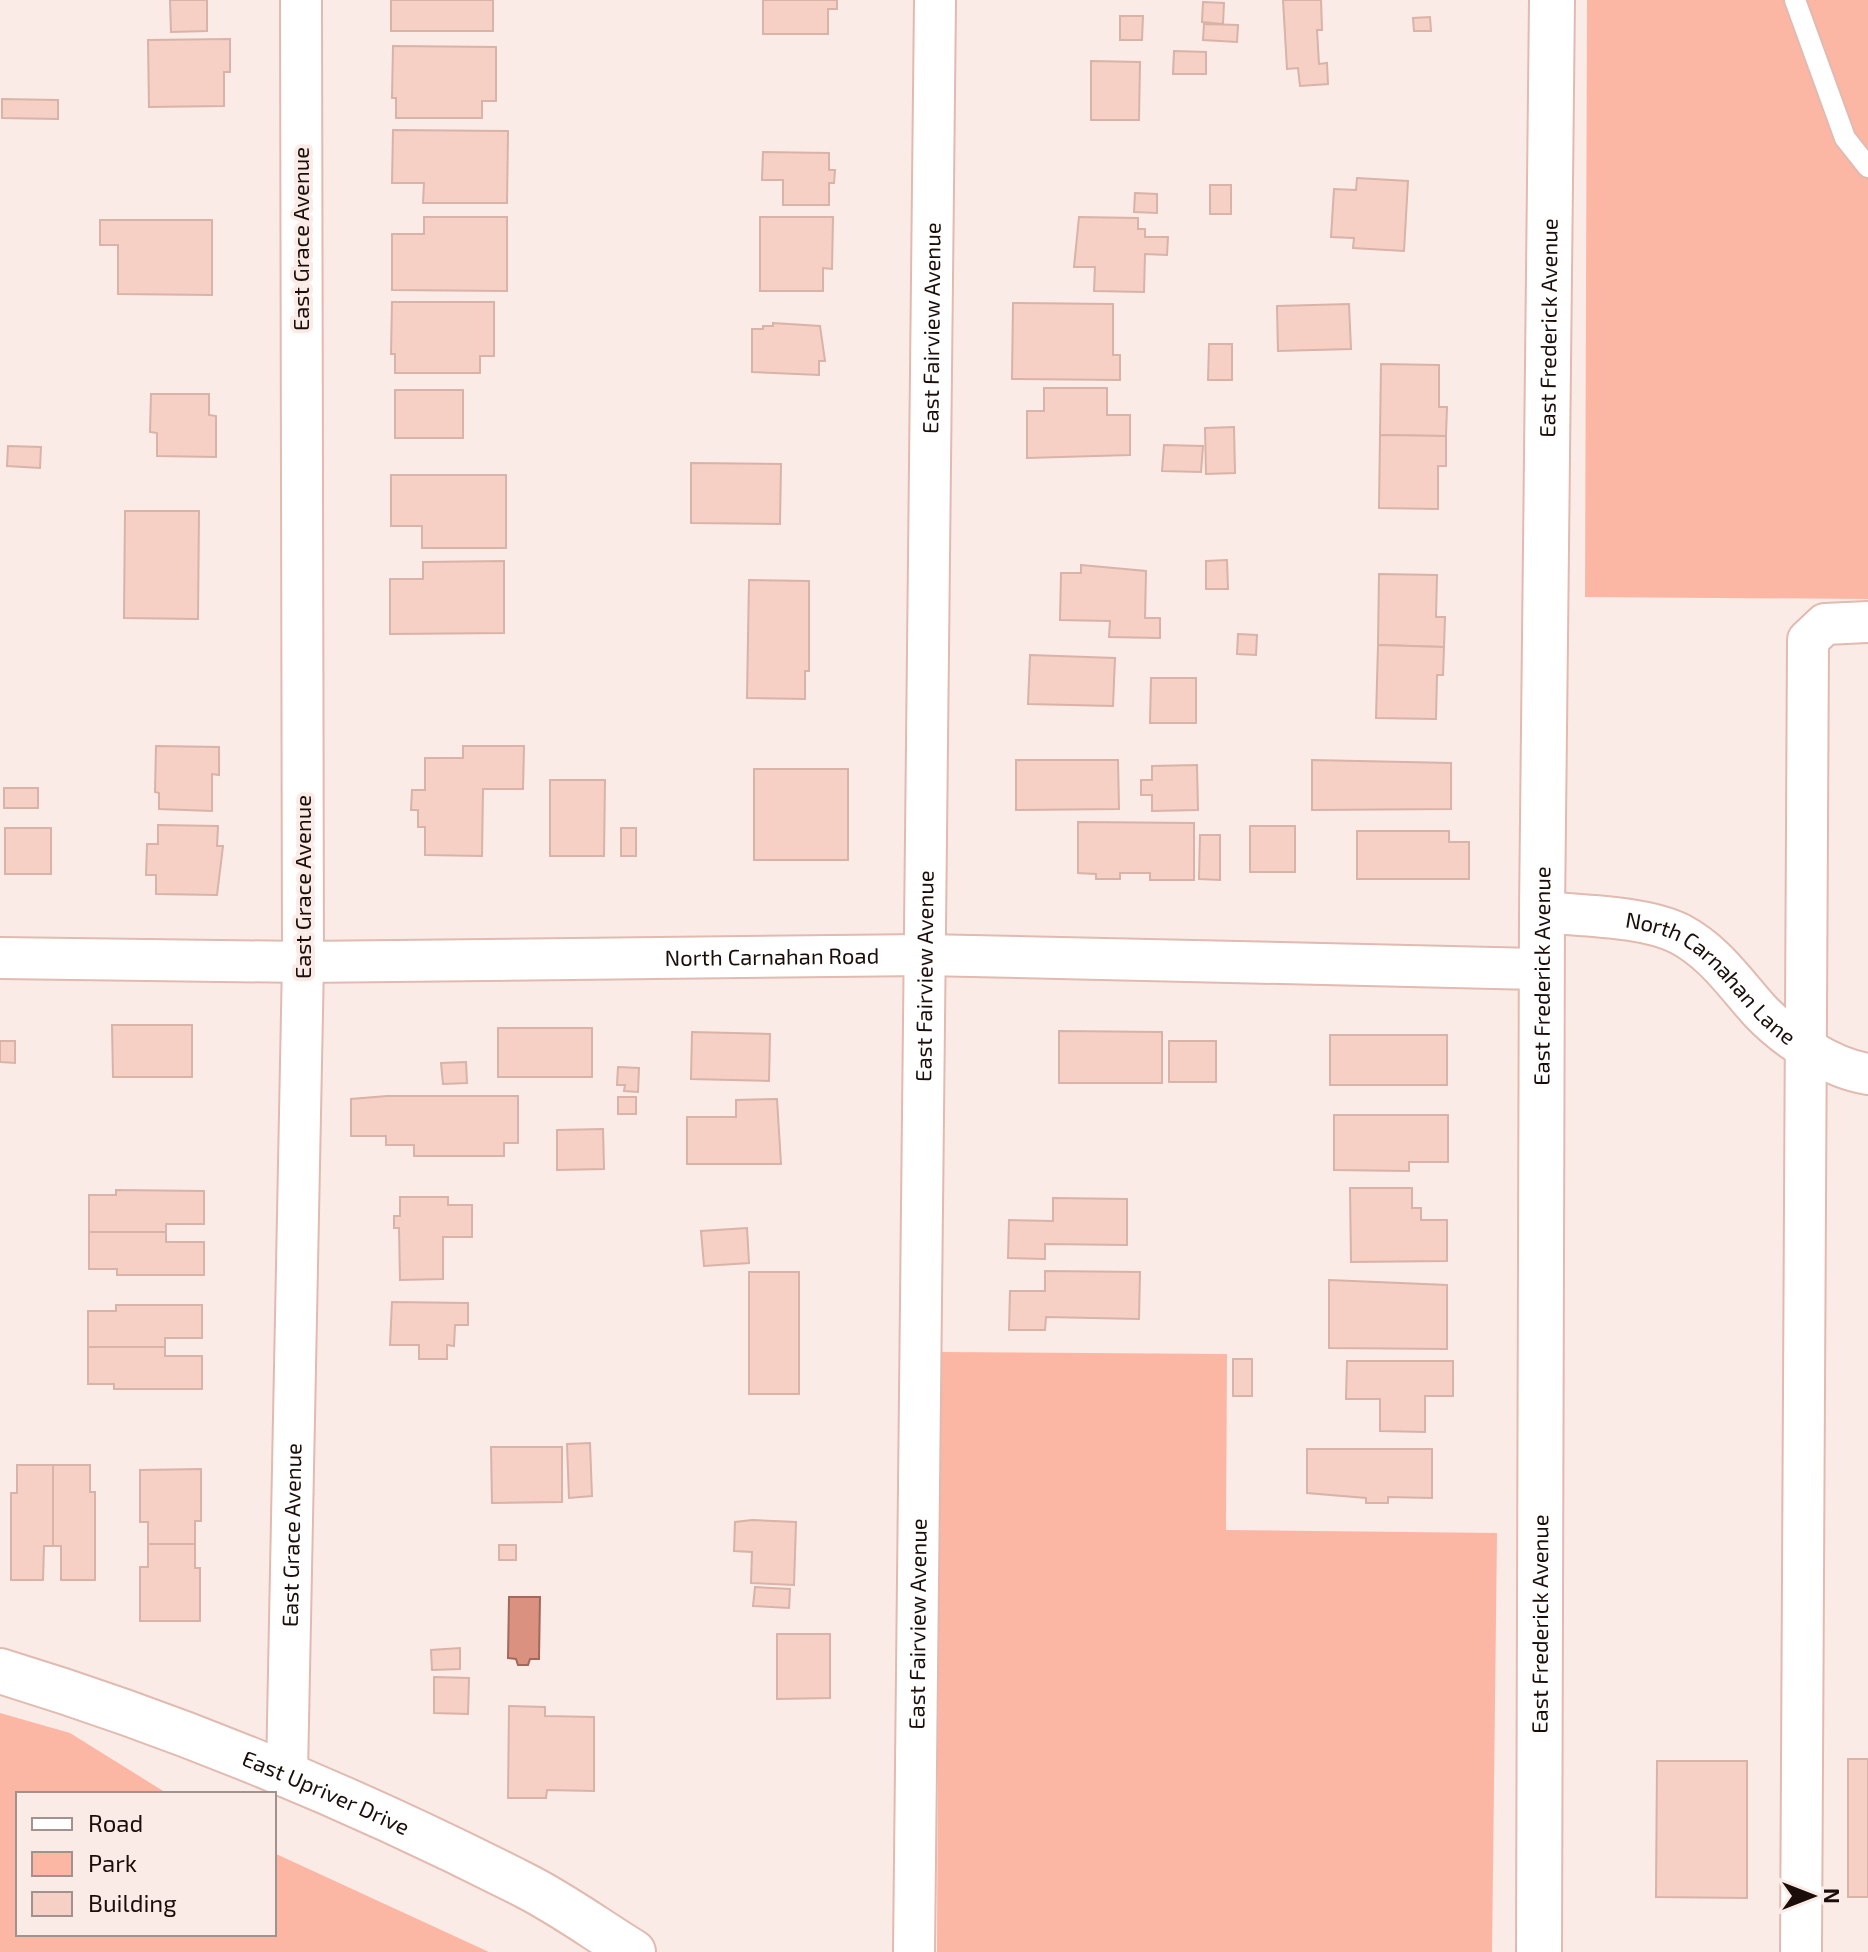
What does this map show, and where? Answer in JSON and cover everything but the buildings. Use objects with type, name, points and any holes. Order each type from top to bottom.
[{"type":"main road","name":"East Frederick Avenue","points":[[1539,1952],[1542,912],[1552,0]]},
{"type":"main road","name":"East Upriver Drive","points":[[0,1671],[101,1701],[287,1773],[526,1886],[633,1952]]},
{"type":"street","name":"East Grace Avenue","points":[[287,1773],[303,962],[301,0]]},
{"type":"street","name":"East Fairview Avenue","points":[[914,1952],[935,0]]},
{"type":"street","points":[[1801,1952],[1808,640],[1825,624],[1868,622]]},
{"type":"street","name":"North Carnahan Lane","points":[[1542,912],[1626,921],[1678,933],[1717,960],[1761,1012],[1807,1048],[1855,1072],[1868,1074]]},
{"type":"street","name":"North Carnahan Road","points":[[0,958],[303,962],[925,955],[1542,969]]},
{"type":"lane","points":[[1795,0],[1845,138],[1868,167]]},
{"type":"green space","points":[[1587,0],[1868,0],[1868,599],[1585,597]]},
{"type":"green space","points":[[940,1352],[1227,1354],[1226,1530],[1497,1533],[1492,1952],[937,1952]]},
{"type":"green space","points":[[0,1713],[70,1733],[165,1792],[16,1792],[16,1936],[276,1936],[276,1854],[489,1952],[0,1952]]},
{"type":"shaded area","points":[[509,1597],[540,1597],[539,1659],[530,1659],[528,1665],[518,1665],[516,1659],[508,1658]]}]
